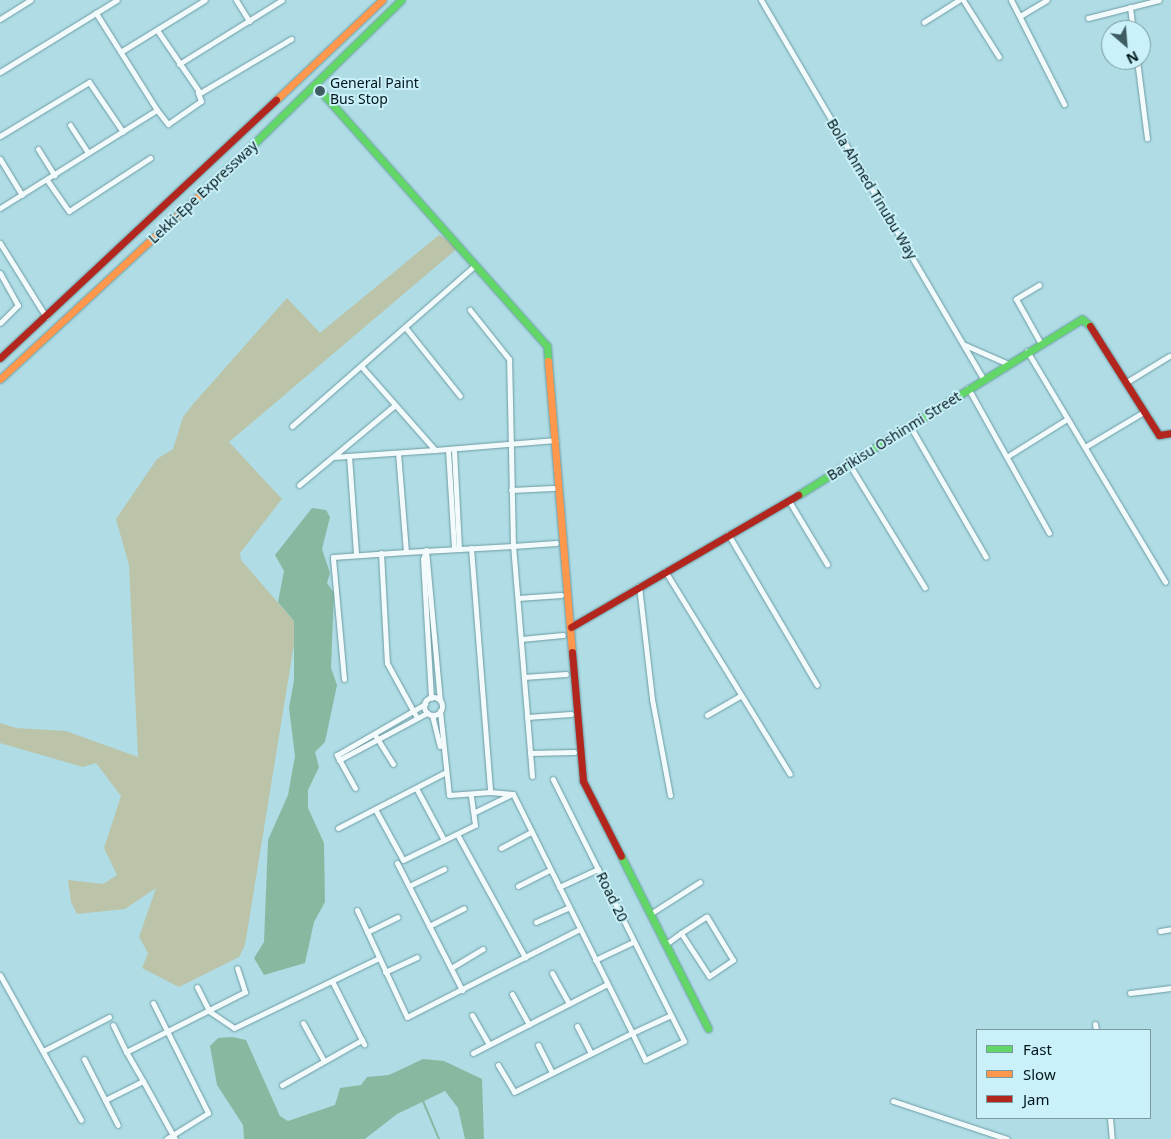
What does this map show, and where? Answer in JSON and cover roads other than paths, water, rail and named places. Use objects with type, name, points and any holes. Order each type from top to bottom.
[{"type":"main road","name":"Lekki-Epe Expressway","points":[[0,358],[47,317],[382,0]]},
{"type":"main road","name":"Lekki-Epe Expressway","points":[[0,379],[317,87],[401,0]]},
{"type":"main road","points":[[317,87],[546,342],[556,440],[583,781],[708,1028]]},
{"type":"main road","name":"Barikisu Oshinmi Street","points":[[571,626],[665,570],[789,501],[910,426],[1026,350],[1085,318],[1142,413],[1159,435],[1171,433]]},
{"type":"street","points":[[0,20],[31,0]]},
{"type":"street","points":[[0,72],[117,0]]},
{"type":"street","points":[[122,51],[205,0]]},
{"type":"street","points":[[236,0],[248,21]]},
{"type":"street","points":[[180,64],[282,0]]},
{"type":"street","name":"Bola Ahmed Tinubu Way","points":[[761,0],[965,345],[982,378]]},
{"type":"street","points":[[924,22],[959,0]]},
{"type":"street","points":[[963,0],[999,57]]},
{"type":"street","points":[[1011,0],[1064,104]]},
{"type":"street","points":[[1020,16],[1047,0]]},
{"type":"street","points":[[1088,18],[1159,0]]},
{"type":"street","points":[[1130,7],[1132,20]]},
{"type":"street","points":[[96,13],[122,51],[157,110],[168,124],[201,101],[198,92],[158,30]]},
{"type":"street","points":[[198,92],[291,39]]},
{"type":"street","points":[[1138,70],[1147,138]]},
{"type":"street","points":[[0,136],[89,82],[123,132]]},
{"type":"street","points":[[0,208],[157,110]]},
{"type":"street","points":[[70,125],[88,153]]},
{"type":"street","points":[[38,149],[54,175]]},
{"type":"street","points":[[47,180],[69,211],[150,158]]},
{"type":"street","points":[[0,159],[22,195]]},
{"type":"street","points":[[0,243],[47,317]]},
{"type":"street","points":[[292,426],[472,268]]},
{"type":"street","points":[[0,272],[18,305],[0,323]]},
{"type":"street","points":[[1038,285],[1016,299],[1040,342]]},
{"type":"street","points":[[470,310],[509,359],[513,431],[509,444],[513,546],[532,776]]},
{"type":"street","points":[[405,327],[460,396]]},
{"type":"street","points":[[965,345],[1006,363]]},
{"type":"street","points":[[1026,350],[1165,582]]},
{"type":"street","points":[[1125,383],[1169,356]]},
{"type":"street","points":[[360,366],[435,450]]},
{"type":"street","points":[[968,388],[1008,456],[1049,533]]},
{"type":"street","points":[[300,485],[395,405]]},
{"type":"street","points":[[1085,447],[1142,413]]},
{"type":"street","points":[[1008,456],[1067,419]]},
{"type":"street","points":[[910,426],[986,557]]},
{"type":"street","points":[[332,457],[451,450],[556,440]]},
{"type":"street","points":[[451,450],[456,549]]},
{"type":"street","points":[[398,453],[406,552]]},
{"type":"street","points":[[349,456],[356,554]]},
{"type":"street","points":[[849,464],[926,588]]},
{"type":"street","points":[[511,490],[553,488]]},
{"type":"street","points":[[789,501],[826,564]]},
{"type":"street","points":[[728,534],[817,685]]},
{"type":"street","points":[[344,679],[332,560],[356,554],[556,543]]},
{"type":"street","points":[[471,548],[490,792]]},
{"type":"street","points":[[355,788],[338,758],[415,713],[431,698],[423,559],[426,550]]},
{"type":"street","points":[[426,550],[440,700],[444,773],[451,797],[490,792],[513,794]]},
{"type":"street","points":[[381,553],[387,663],[415,713]]},
{"type":"street","points":[[665,570],[740,696],[790,774]]},
{"type":"street","points":[[640,586],[652,699],[670,795]]},
{"type":"street","points":[[518,598],[561,594]]},
{"type":"street","points":[[521,639],[563,634]]},
{"type":"street","points":[[524,677],[566,674]]},
{"type":"street","points":[[707,715],[740,696]]},
{"type":"street","points":[[431,698],[440,700]]},
{"type":"street","points":[[425,704],[430,714],[443,759]]},
{"type":"street","points":[[415,713],[430,714],[440,711]]},
{"type":"street","points":[[527,717],[571,714]]},
{"type":"street","points":[[375,735],[393,764]]},
{"type":"street","points":[[530,753],[574,752]]},
{"type":"street","points":[[338,828],[444,773]]},
{"type":"street","name":"Road 20","points":[[553,779],[669,1016],[684,1041],[646,1060],[632,1033]]},
{"type":"street","points":[[416,788],[444,840]]},
{"type":"street","points":[[475,812],[513,794]]},
{"type":"street","points":[[513,794],[632,1033]]},
{"type":"street","points":[[375,809],[404,860],[477,823],[471,795]]},
{"type":"street","points":[[501,848],[531,832]]},
{"type":"street","points":[[457,834],[525,957]]},
{"type":"street","points":[[397,863],[462,990]]},
{"type":"street","points":[[409,886],[444,869]]},
{"type":"street","points":[[559,887],[598,869]]},
{"type":"street","points":[[518,886],[550,870]]},
{"type":"street","points":[[650,914],[700,882]]},
{"type":"street","points":[[536,922],[569,907]]},
{"type":"street","points":[[429,926],[464,908]]},
{"type":"street","points":[[357,910],[407,1017],[580,928]]},
{"type":"street","points":[[367,932],[398,917]]},
{"type":"street","points":[[666,944],[681,933],[707,917],[732,960],[709,976],[681,933]]},
{"type":"street","points":[[1160,931],[1171,929]]},
{"type":"street","points":[[595,960],[633,942]]},
{"type":"street","points":[[451,968],[483,949]]},
{"type":"street","points":[[386,972],[416,957]]},
{"type":"street","points":[[197,987],[209,1011],[234,1028],[379,958]]},
{"type":"street","points":[[126,1052],[245,992],[237,968]]},
{"type":"street","points":[[552,973],[569,1004]]},
{"type":"street","points":[[0,975],[45,1050],[81,1120]]},
{"type":"street","points":[[282,1084],[363,1042],[332,981]]},
{"type":"street","points":[[473,1053],[608,984]]},
{"type":"street","points":[[1130,993],[1171,988]]},
{"type":"street","points":[[512,994],[529,1025]]},
{"type":"street","points":[[154,1003],[208,1113],[174,1137],[166,1139]]},
{"type":"street","points":[[472,1015],[489,1045]]},
{"type":"street","points":[[498,1065],[514,1092],[669,1016]]},
{"type":"street","points":[[45,1050],[109,1017]]},
{"type":"street","points":[[303,1023],[324,1061]]},
{"type":"street","points":[[113,1025],[174,1137]]},
{"type":"street","points":[[577,1026],[592,1053]]},
{"type":"street","points":[[538,1045],[552,1073]]},
{"type":"street","points":[[84,1059],[118,1125]]},
{"type":"street","points":[[106,1100],[143,1081]]},
{"type":"street","points":[[893,1101],[1007,1139]]},
{"type":"street","points":[[1110,1119],[1112,1139]]},
{"type":"waterway","points":[[423,1101],[439,1139]]},
{"type":"place","name":"General Paint Bus Stop","points":[[320,91]]}]
